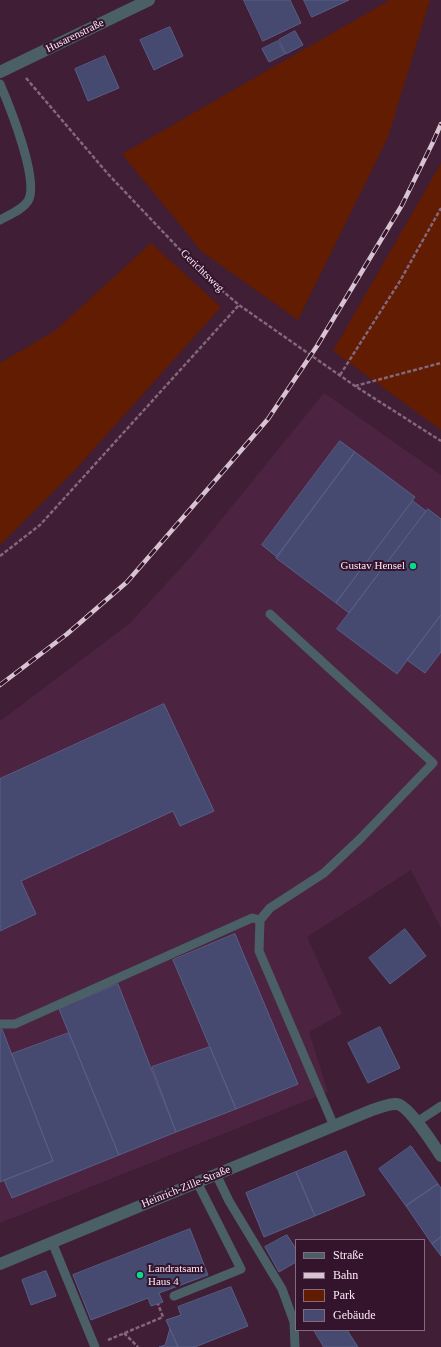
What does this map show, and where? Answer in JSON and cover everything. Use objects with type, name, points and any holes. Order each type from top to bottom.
[{"type":"street","name":"Husarenstraße","points":[[0,72],[149,0]]},
{"type":"street","points":[[0,60],[15,65]]},
{"type":"street","name":"Heinrich-Zille-Straße","points":[[0,1264],[372,1110],[390,1104],[398,1104],[405,1108],[417,1122]]},
{"type":"street","points":[[417,1122],[441,1156]]},
{"type":"lane","points":[[0,84],[21,138],[28,166],[30,187],[29,200],[23,206],[0,220]]},
{"type":"lane","points":[[270,614],[433,763],[360,840],[324,873],[270,908],[260,920],[259,951],[334,1126]]},
{"type":"lane","points":[[0,1024],[15,1024],[252,918],[260,920]]},
{"type":"lane","points":[[417,1122],[441,1106]]},
{"type":"lane","points":[[216,1174],[229,1201],[282,1289],[294,1322],[295,1347]]},
{"type":"lane","points":[[174,1296],[241,1269],[197,1182]]},
{"type":"lane","points":[[52,1242],[95,1346]]},
{"type":"path","name":"Gerichtsweg","points":[[15,65],[108,174],[204,275],[239,305],[355,386],[441,441]]},
{"type":"path","points":[[340,375],[400,281],[441,208]]},
{"type":"path","points":[[0,556],[40,525],[239,305]]},
{"type":"path","points":[[355,386],[441,363]]},
{"type":"path","points":[[95,1346],[163,1317],[158,1304]]},
{"type":"path","points":[[124,1333],[138,1347]]},
{"type":"shaded area","points":[[324,393],[441,475],[441,928],[411,870],[307,937],[342,1014],[309,1032],[328,1092],[0,1223],[0,721],[129,624],[190,558]]},
{"type":"green space","points":[[390,0],[430,0],[388,137],[298,320],[202,252],[122,154]]},
{"type":"green space","points":[[441,163],[441,430],[333,351]]},
{"type":"green space","points":[[151,243],[221,307],[75,470],[0,545],[0,363],[56,330]]},
{"type":"building","points":[[244,0],[290,0],[301,23],[263,41]]},
{"type":"building","points":[[304,0],[349,0],[312,17]]},
{"type":"building","points":[[170,27],[183,56],[154,70],[140,40]]},
{"type":"building","points":[[295,31],[303,45],[286,54],[279,40]]},
{"type":"building","points":[[278,41],[285,54],[269,62],[262,49]]},
{"type":"building","points":[[105,56],[119,88],[88,101],[75,69]]},
{"type":"building","points":[[340,441],[355,452],[277,557],[262,545]]},
{"type":"building","points":[[355,452],[415,497],[336,603],[276,558]]},
{"type":"building","points":[[413,501],[426,511],[349,613],[336,603]]},
{"type":"building","name":"Gustav Hensel","points":[[428,509],[441,519],[441,615],[397,674],[337,629]]},
{"type":"building","points":[[441,615],[441,652],[425,673],[407,660]]},
{"type":"building","points":[[164,704],[214,811],[180,826],[173,811],[21,881],[36,914],[0,931],[0,779]]},
{"type":"building","points":[[405,929],[426,956],[390,984],[369,958]]},
{"type":"building","points":[[235,934],[298,1084],[236,1109],[173,960]]},
{"type":"building","points":[[118,984],[176,1132],[119,1155],[59,1009]]},
{"type":"building","points":[[380,1027],[400,1068],[368,1083],[348,1043]]},
{"type":"building","points":[[2,1029],[53,1161],[0,1182],[0,1030]]},
{"type":"building","points":[[69,1033],[119,1155],[12,1198],[4,1180],[53,1161],[12,1054]]},
{"type":"building","points":[[210,1047],[236,1109],[176,1132],[152,1067]]},
{"type":"building","points":[[411,1146],[438,1184],[406,1206],[379,1169]]},
{"type":"building","points":[[346,1151],[365,1195],[315,1216],[296,1172]]},
{"type":"building","points":[[296,1172],[315,1216],[264,1237],[246,1193]]},
{"type":"building","points":[[438,1184],[441,1188],[441,1237],[432,1244],[406,1206]]},
{"type":"building","name":"Landratsamt Haus 4","points":[[190,1229],[208,1275],[159,1293],[163,1302],[151,1306],[148,1298],[91,1320],[73,1275]]},
{"type":"building","points":[[287,1235],[295,1247],[295,1263],[279,1272],[265,1247]]},
{"type":"building","points":[[441,1237],[441,1256],[432,1244]]},
{"type":"building","points":[[46,1271],[56,1296],[31,1305],[22,1280]]},
{"type":"building","points":[[231,1287],[248,1326],[195,1347],[178,1347],[166,1320],[181,1315],[178,1307]]},
{"type":"building","points":[[170,1329],[178,1347],[159,1347],[165,1345]]},
{"type":"building","points":[[315,1331],[348,1331],[358,1347],[324,1347]]},
{"type":"railway","points":[[0,685],[67,634],[127,582],[268,419],[317,346],[402,205],[441,124]]},
{"type":"place","name":"Gustav Hensel","points":[[413,566]]},
{"type":"place","name":"Landratsamt Haus 4","points":[[140,1275]]}]
